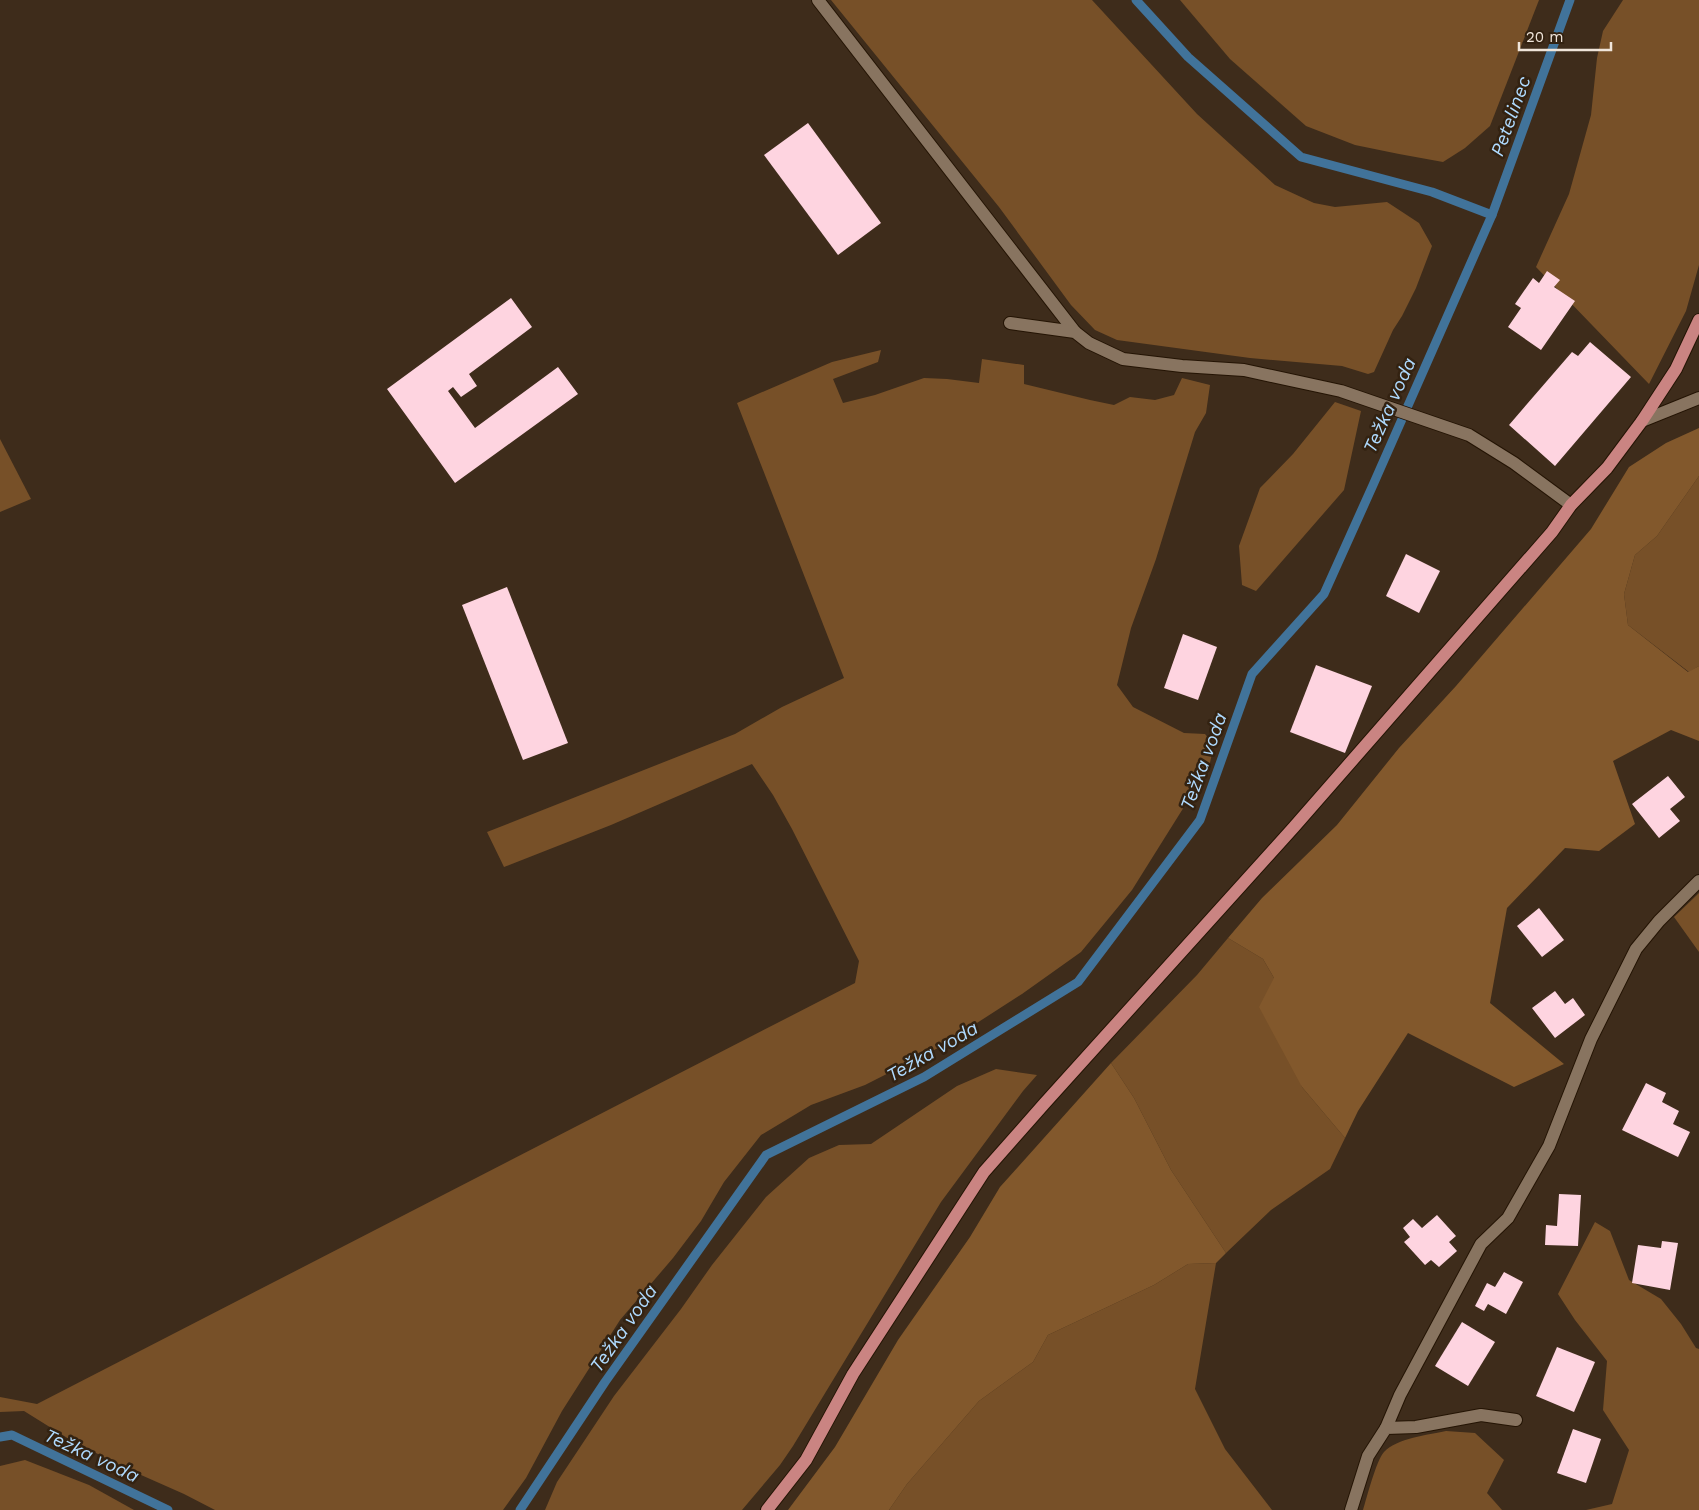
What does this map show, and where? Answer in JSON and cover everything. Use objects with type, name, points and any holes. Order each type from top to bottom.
[{"type":"main road","points":[[767,1510],[806,1460],[852,1374],[984,1172],[1307,812],[1552,532],[1571,505],[1607,468],[1642,421],[1676,368],[1699,320]]},
{"type":"street","points":[[818,0],[1075,332],[1089,343],[1123,359],[1182,366],[1244,370],[1341,391],[1469,435],[1514,463],[1571,505]]},
{"type":"street","points":[[1010,323],[1075,332]]},
{"type":"street","points":[[1642,421],[1699,398]]},
{"type":"street","points":[[1352,1510],[1368,1456],[1386,1428],[1400,1395],[1481,1244],[1508,1218],[1549,1146],[1591,1039],[1636,949],[1659,921],[1699,881]]},
{"type":"street","points":[[1386,1428],[1416,1427],[1480,1415],[1516,1420]]},
{"type":"shaded area","points":[[831,0],[1092,0],[1197,114],[1275,185],[1314,203],[1335,207],[1387,202],[1419,223],[1432,246],[1416,288],[1393,330],[1374,372],[1368,374],[1342,366],[1250,358],[1117,340],[1095,330],[1071,305],[999,207]]},
{"type":"shaded area","points":[[1180,0],[1539,0],[1490,126],[1465,148],[1443,162],[1355,145],[1306,126],[1230,59]]},
{"type":"shaded area","points":[[1623,0],[1699,0],[1699,265],[1686,311],[1649,384],[1536,267],[1569,194],[1591,115],[1597,58],[1603,31]]},
{"type":"shaded area","points":[[881,350],[878,362],[833,379],[843,403],[875,395],[924,378],[979,383],[982,359],[1024,365],[1024,384],[1114,405],[1130,397],[1155,400],[1174,395],[1182,378],[1210,385],[1206,413],[1195,432],[1156,559],[1131,628],[1117,685],[1133,707],[1184,733],[1205,734],[1214,745],[1209,767],[1132,890],[1081,952],[1022,994],[938,1048],[865,1085],[811,1105],[761,1135],[724,1182],[701,1221],[673,1258],[620,1320],[562,1411],[526,1478],[503,1510],[215,1510],[123,1467],[69,1439],[24,1411],[0,1412],[0,1397],[37,1404],[855,983],[859,961],[792,829],[773,795],[752,764],[611,825],[504,867],[487,832],[735,734],[782,707],[844,678],[737,403],[832,362]]},
{"type":"shaded area","points":[[1335,402],[1361,411],[1344,490],[1256,591],[1242,585],[1239,546],[1260,488],[1293,454]]},
{"type":"shaded area","points":[[1699,428],[1699,476],[1657,536],[1635,555],[1624,594],[1628,625],[1688,672],[1699,666],[1699,741],[1671,730],[1613,761],[1635,824],[1599,851],[1565,848],[1507,908],[1490,1003],[1564,1064],[1514,1087],[1408,1033],[1358,1111],[1345,1138],[1302,1087],[1259,1007],[1274,978],[1263,959],[1228,938],[1262,898],[1337,825],[1399,748],[1456,686],[1591,529],[1629,467],[1666,443]]},
{"type":"shaded area","points":[[0,439],[31,499],[0,512]]},
{"type":"shaded area","points":[[1699,476],[1699,666],[1689,672],[1628,625],[1624,594],[1635,555],[1657,536]]},
{"type":"shaded area","points":[[1699,893],[1699,952],[1674,917]]},
{"type":"shaded area","points":[[1228,938],[1263,959],[1274,978],[1302,1087],[1345,1138],[1330,1169],[1271,1210],[1226,1253],[1171,1170],[1134,1098],[1111,1063],[1197,975]]},
{"type":"shaded area","points":[[1111,1063],[1134,1098],[1171,1170],[1226,1253],[1216,1263],[1188,1264],[1154,1285],[1048,1335],[1033,1362],[979,1401],[907,1484],[889,1510],[788,1510],[835,1447],[898,1340],[970,1237],[1000,1187]]},
{"type":"shaded area","points":[[996,1069],[1037,1075],[1023,1091],[941,1202],[793,1446],[780,1465],[742,1510],[545,1510],[557,1482],[614,1396],[681,1309],[712,1265],[766,1197],[809,1158],[839,1145],[871,1144],[957,1086]]},
{"type":"shaded area","points":[[1595,1222],[1610,1231],[1629,1280],[1661,1299],[1681,1324],[1696,1348],[1699,1349],[1699,1510],[1586,1510],[1612,1504],[1629,1450],[1603,1410],[1607,1361],[1575,1320],[1558,1294]]},
{"type":"shaded area","points":[[1216,1263],[1195,1389],[1225,1449],[1272,1510],[889,1510],[907,1484],[979,1401],[1033,1362],[1048,1335],[1154,1285],[1188,1264]]},
{"type":"shaded area","points":[[1446,1431],[1475,1433],[1504,1460],[1487,1493],[1502,1510],[1363,1510],[1375,1471],[1384,1452],[1405,1440]]},
{"type":"shaded area","points":[[25,1460],[89,1485],[134,1510],[0,1510],[0,1466]]},
{"type":"building","points":[[808,123],[881,223],[838,255],[764,155]]},
{"type":"building","points":[[1547,271],[1560,280],[1554,287],[1575,301],[1541,350],[1508,327],[1521,308],[1515,304],[1533,278],[1539,283]]},
{"type":"building","points":[[511,298],[532,327],[469,374],[477,386],[461,397],[453,387],[448,391],[475,428],[558,367],[578,394],[455,483],[387,389]]},
{"type":"building","points":[[1590,342],[1631,377],[1555,466],[1509,425],[1572,352],[1578,356]]},
{"type":"building","points":[[1406,554],[1440,571],[1419,613],[1386,596]]},
{"type":"building","points":[[507,587],[568,743],[523,760],[462,605]]},
{"type":"building","points":[[1183,634],[1217,647],[1198,700],[1164,688]]},
{"type":"building","points":[[1316,665],[1372,686],[1345,753],[1290,732]]},
{"type":"building","points":[[1668,776],[1685,797],[1670,809],[1680,821],[1659,838],[1632,804]]},
{"type":"building","points":[[1539,908],[1564,940],[1542,957],[1517,926]]},
{"type":"building","points":[[1555,991],[1565,1004],[1573,998],[1585,1015],[1555,1038],[1532,1008]]},
{"type":"building","points":[[1646,1083],[1666,1093],[1662,1102],[1679,1111],[1673,1124],[1690,1132],[1678,1157],[1622,1130]]},
{"type":"building","points":[[1559,1194],[1581,1195],[1578,1246],[1545,1245],[1546,1225],[1557,1226]]},
{"type":"building","points":[[1437,1215],[1456,1236],[1449,1242],[1457,1251],[1439,1267],[1431,1260],[1425,1265],[1404,1242],[1410,1237],[1403,1228],[1413,1219],[1422,1228]]},
{"type":"building","points":[[1662,1241],[1678,1243],[1670,1290],[1632,1283],[1638,1245],[1661,1248]]},
{"type":"building","points":[[1504,1272],[1523,1282],[1506,1314],[1488,1304],[1484,1311],[1475,1306],[1487,1283],[1495,1287]]},
{"type":"building","points":[[1462,1322],[1495,1342],[1468,1386],[1435,1366]]},
{"type":"building","points":[[1557,1347],[1595,1362],[1574,1412],[1536,1396]]},
{"type":"building","points":[[1573,1429],[1601,1439],[1586,1483],[1557,1473]]},
{"type":"waterway","name":"Težka voda","points":[[520,1510],[605,1382],[766,1155],[924,1077],[1078,982],[1200,820],[1252,674],[1324,594],[1492,215],[1432,192],[1301,157],[1188,57],[1136,0]]},
{"type":"waterway","name":"Petelinec","points":[[1492,215],[1570,0]]},
{"type":"waterway","name":"Težka voda","points":[[0,1437],[12,1435],[168,1510]]}]
